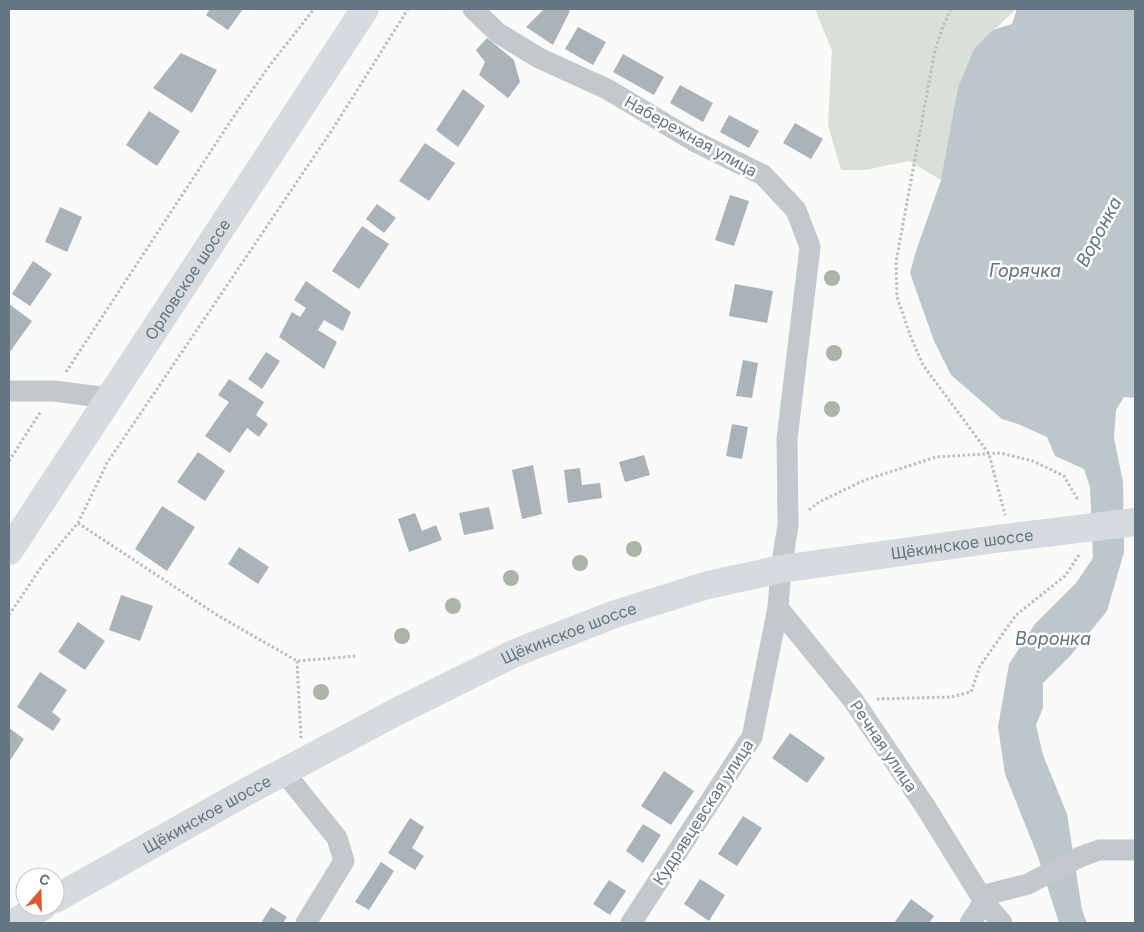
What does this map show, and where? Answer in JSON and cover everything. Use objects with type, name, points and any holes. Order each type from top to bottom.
[{"type":"main road","name":"Орловское шоссе","points":[[9,550],[365,9]]},
{"type":"main road","name":"Щёкинское шоссе","points":[[65,893],[396,712],[515,652],[615,614],[708,585],[781,569],[1001,530],[1135,522]]},
{"type":"street","name":"Набережная улица","points":[[473,9],[498,33],[540,58],[606,89],[694,141],[762,175],[796,210],[810,247],[787,439],[788,525],[781,569]]},
{"type":"street","points":[[9,391],[54,391],[108,398]]},
{"type":"street","points":[[778,608],[781,569]]},
{"type":"street","name":"Речная улица","points":[[778,608],[853,700],[925,806],[984,902],[1002,923]]},
{"type":"street","name":"Кудрявцевская улица","points":[[631,923],[752,737],[778,608]]},
{"type":"street","points":[[284,772],[337,838],[344,861],[306,923]]},
{"type":"street","points":[[970,923],[989,894],[1028,884],[1099,850],[1135,850]]},
{"type":"path","points":[[9,461],[232,119],[270,65],[314,9]]},
{"type":"path","points":[[9,615],[44,563],[78,523],[107,463],[324,142],[408,9]]},
{"type":"path","points":[[951,9],[935,50],[896,262],[897,297],[923,365],[989,454],[1001,530]]},
{"type":"path","points":[[788,525],[819,502],[865,480],[936,457],[1000,453],[1033,461],[1064,476],[1078,500]]},
{"type":"path","points":[[78,523],[218,615],[297,661],[357,656]]},
{"type":"path","points":[[853,700],[951,697],[970,692],[980,666],[1016,615],[1065,576],[1079,555]]},
{"type":"path","points":[[297,661],[301,740]]},
{"type":"shaded area","points":[[815,9],[1016,9],[974,49],[941,180],[909,161],[865,170],[841,170],[828,125],[832,51]]},
{"type":"water","name":"Горячка","points":[[1017,9],[1135,9],[1135,398],[1124,397],[1116,410],[1114,438],[1123,482],[1124,552],[1107,611],[1071,655],[1043,683],[1043,708],[1036,725],[1043,755],[1067,814],[1082,910],[1087,923],[1059,923],[1037,854],[1005,774],[998,727],[1009,664],[1035,624],[1076,583],[1093,558],[1090,487],[1084,469],[1055,456],[1047,437],[1002,419],[951,375],[934,341],[910,273],[941,180],[958,88],[974,49],[993,30],[1012,24]]},
{"type":"building","points":[[210,9],[243,9],[228,30],[206,15]]},
{"type":"building","points":[[544,9],[567,9],[570,11],[553,45],[526,27]]},
{"type":"building","points":[[578,27],[606,42],[593,65],[565,49]]},
{"type":"building","points":[[487,38],[514,60],[520,82],[508,98],[479,75],[485,62],[476,50]]},
{"type":"building","points":[[181,53],[217,70],[192,113],[153,88]]},
{"type":"building","points":[[623,54],[664,77],[654,95],[613,72]]},
{"type":"building","points":[[680,85],[713,103],[703,122],[670,103]]},
{"type":"building","points":[[463,89],[485,106],[458,147],[436,130]]},
{"type":"building","points":[[149,111],[180,131],[157,166],[126,145]]},
{"type":"building","points":[[729,115],[759,131],[749,148],[720,132]]},
{"type":"building","points":[[795,123],[823,139],[811,159],[783,143]]},
{"type":"building","points":[[425,143],[455,163],[429,201],[399,181]]},
{"type":"building","points":[[730,195],[749,201],[734,246],[715,240]]},
{"type":"building","points":[[377,204],[396,218],[384,233],[366,219]]},
{"type":"building","points":[[60,207],[82,217],[67,252],[45,242]]},
{"type":"building","points":[[362,226],[389,244],[359,289],[332,271]]},
{"type":"building","points":[[33,261],[52,274],[30,306],[12,294]]},
{"type":"building","points":[[306,281],[351,312],[343,331],[324,320],[318,330],[337,342],[324,369],[279,337],[292,312],[300,317],[306,308],[294,300]]},
{"type":"building","points":[[735,284],[773,291],[767,323],[729,316]]},
{"type":"building","points":[[9,304],[32,321],[9,353]]},
{"type":"building","points":[[266,352],[280,361],[262,389],[248,379]]},
{"type":"building","points":[[743,360],[758,363],[752,398],[736,396]]},
{"type":"building","points":[[229,379],[264,402],[256,415],[268,424],[259,437],[247,428],[230,453],[205,436],[229,402],[218,395]]},
{"type":"building","points":[[732,424],[748,427],[742,459],[726,456]]},
{"type":"building","points":[[198,452],[225,471],[205,501],[177,482]]},
{"type":"building","points":[[644,455],[650,475],[625,482],[619,462]]},
{"type":"building","points":[[533,465],[542,514],[522,519],[512,470]]},
{"type":"building","points":[[580,468],[582,485],[600,483],[602,498],[568,503],[564,470]]},
{"type":"building","points":[[162,506],[195,527],[167,571],[135,549]]},
{"type":"building","points":[[489,507],[494,529],[464,535],[459,513]]},
{"type":"building","points":[[415,513],[422,531],[436,525],[442,540],[409,552],[398,519]]},
{"type":"building","points":[[239,547],[269,567],[258,584],[228,564]]},
{"type":"building","points":[[121,595],[153,606],[140,641],[109,630]]},
{"type":"building","points":[[78,622],[105,641],[85,670],[58,652]]},
{"type":"building","points":[[40,672],[67,690],[52,712],[61,719],[53,731],[17,707]]},
{"type":"building","points":[[9,728],[24,739],[9,762]]},
{"type":"building","points":[[790,733],[825,758],[807,783],[772,758]]},
{"type":"building","points":[[664,771],[694,791],[671,825],[641,806]]},
{"type":"building","points":[[743,816],[762,828],[737,866],[718,854]]},
{"type":"building","points":[[410,818],[424,827],[412,848],[424,856],[415,870],[388,853]]},
{"type":"building","points":[[643,824],[661,835],[643,863],[626,851]]},
{"type":"building","points":[[381,862],[394,871],[369,910],[355,902]]},
{"type":"building","points":[[700,879],[725,895],[709,921],[684,904]]},
{"type":"building","points":[[609,880],[626,891],[610,915],[593,904]]},
{"type":"building","points":[[911,899],[934,916],[929,923],[894,923]]},
{"type":"building","points":[[271,907],[287,917],[283,923],[261,923]]},
{"type":"water label","name":"Воронка","points":[[1099,232]]},
{"type":"water label","name":"Воронка","points":[[1053,639]]}]
